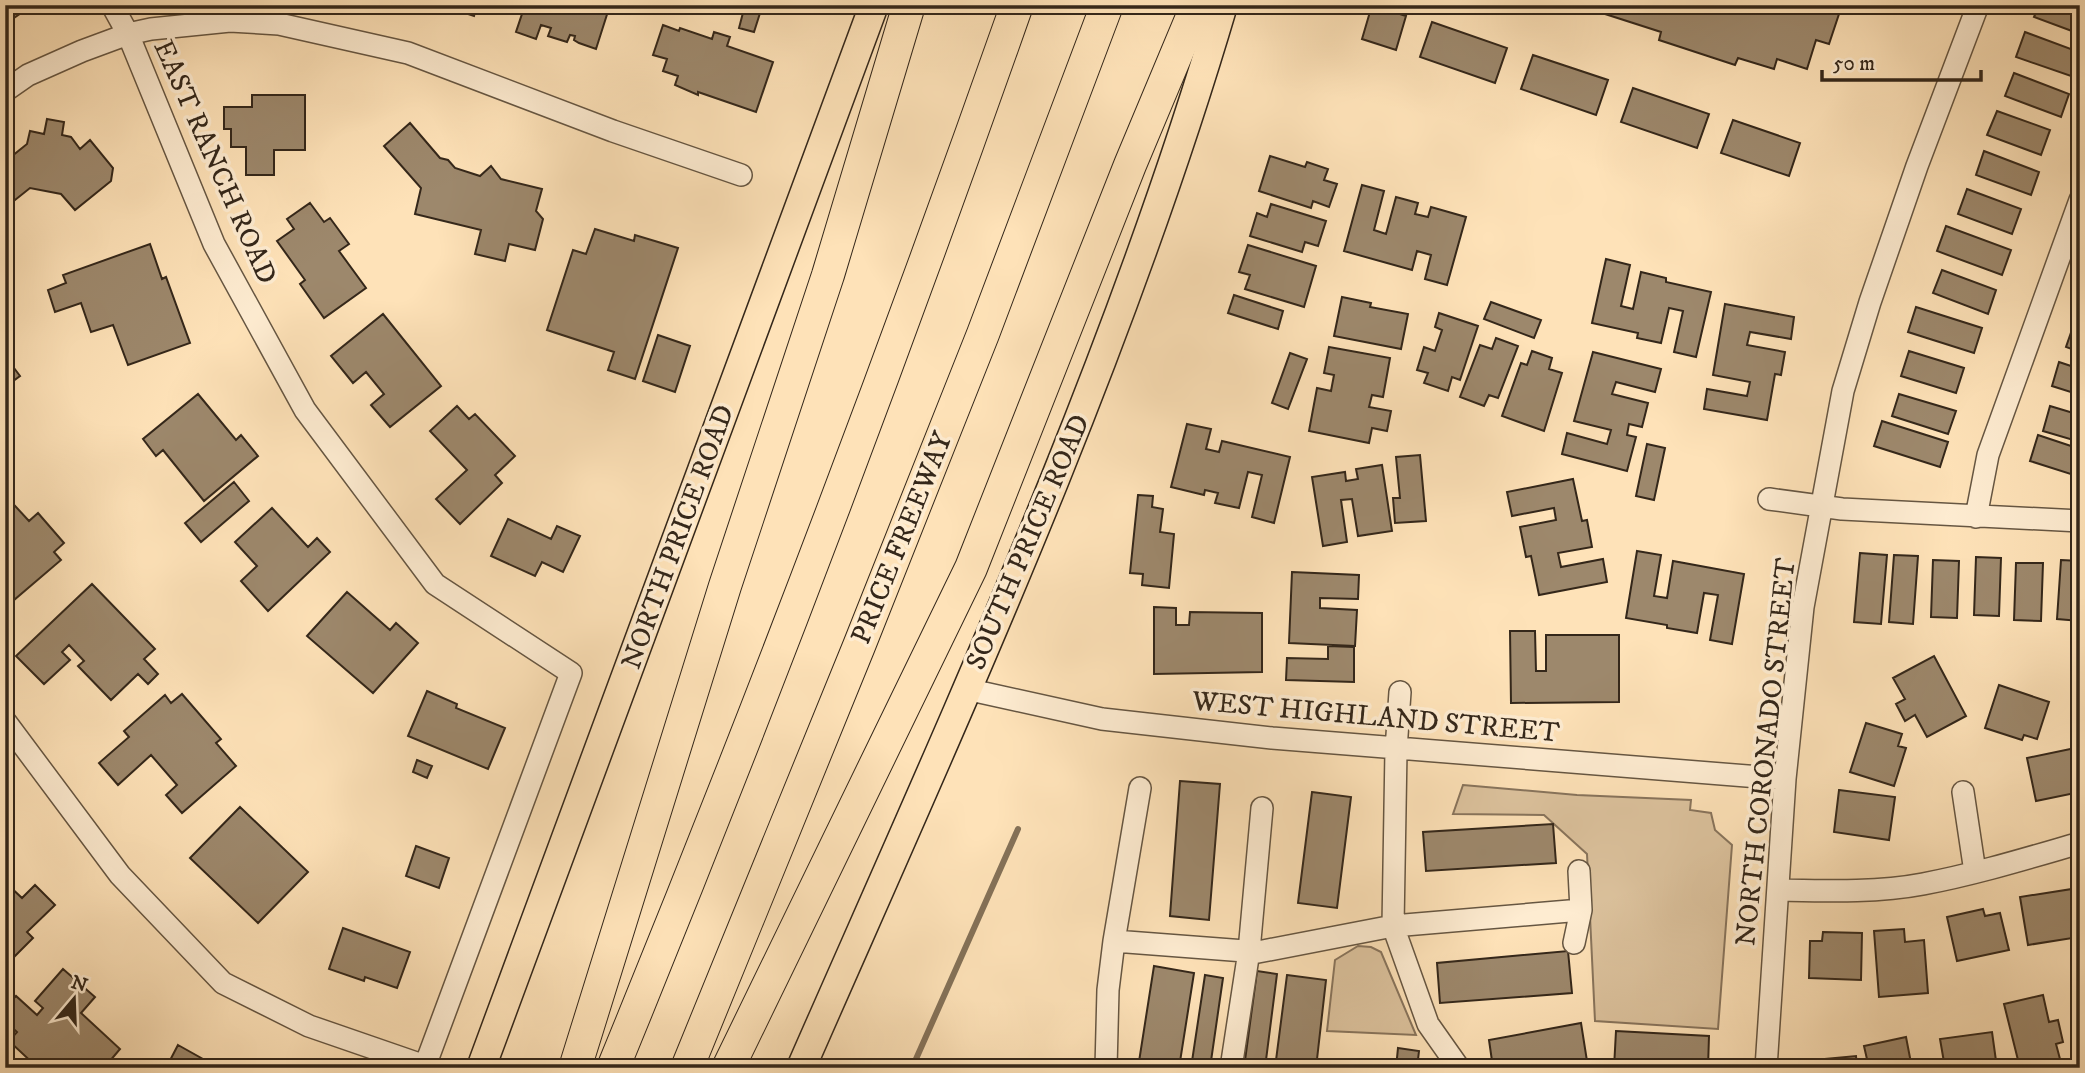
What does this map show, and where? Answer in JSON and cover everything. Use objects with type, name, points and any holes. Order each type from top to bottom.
[{"type":"highway","points":[[575,1068],[725,586],[828,275],[909,5]]},
{"type":"highway","points":[[613,1068],[793,615],[909,308],[1017,5]]},
{"type":"highway","name":"PRICE FREEWAY","points":[[687,1068],[968,371],[1107,5]]},
{"type":"highway","points":[[729,1068],[971,568],[1125,177],[1197,5]]},
{"type":"main road","name":"NORTH PRICE ROAD","points":[[481,1068],[874,5]]},
{"type":"main road","name":"SOUTH PRICE ROAD","points":[[802,1068],[966,689],[1093,386],[1168,177],[1223,5]]},
{"type":"street","name":"EAST RANCH ROAD","points":[[5,721],[120,875],[223,983],[309,1026],[425,1066],[571,673],[435,584],[305,410],[214,244],[128,34],[112,5]]},
{"type":"street","name":"NORTH CORONADO STREET","points":[[1766,1068],[1785,779],[1803,607],[1843,391],[1870,302],[1917,166],[1978,5]]},
{"type":"street","points":[[5,91],[27,75],[128,34],[230,21],[267,23],[408,53],[741,175]]},
{"type":"street","points":[[1976,517],[1987,455],[2080,200]]},
{"type":"street","points":[[1769,499],[1821,508],[2080,521]]},
{"type":"street","name":"WEST HIGHLAND STREET","points":[[966,689],[1102,719],[1396,750],[1785,779]]},
{"type":"street","points":[[1400,692],[1396,750],[1393,926],[1428,1024],[1459,1068]]},
{"type":"street","points":[[1106,1068],[1108,990],[1140,788]]},
{"type":"street","points":[[1963,792],[1975,872]]},
{"type":"street","points":[[1231,1068],[1249,951],[1262,808]]},
{"type":"street","points":[[1778,890],[1855,891],[1922,884],[2080,843]]},
{"type":"street","points":[[1574,943],[1581,910],[1579,871]]},
{"type":"street","points":[[1114,941],[1258,952],[1393,926],[1581,910]]},
{"type":"shaded area","points":[[1463,785],[1577,795],[1691,800],[1690,810],[1711,813],[1715,830],[1732,845],[1718,1029],[1595,1021],[1587,854],[1544,815],[1453,814]]},
{"type":"shaded area","points":[[1358,946],[1371,947],[1381,952],[1416,1035],[1327,1031],[1335,960]]},
{"type":"building","points":[[5,5],[29,5],[30,7],[5,24]]},
{"type":"building","points":[[441,5],[477,5],[474,16]]},
{"type":"building","points":[[525,5],[610,5],[596,49],[574,40],[575,36],[570,35],[567,42],[548,36],[551,28],[541,25],[536,39],[516,32]]},
{"type":"building","points":[[745,5],[761,10],[754,32],[739,28]]},
{"type":"building","points":[[1372,5],[1406,16],[1396,50],[1362,39]]},
{"type":"building","points":[[1577,5],[1842,5],[1829,44],[1816,40],[1807,69],[1777,59],[1774,69],[1738,58],[1735,65],[1659,40],[1661,32]]},
{"type":"building","points":[[2039,5],[2080,7],[2080,34],[2034,17]]},
{"type":"building","points":[[1432,22],[1507,48],[1495,83],[1420,57]]},
{"type":"building","points":[[663,25],[712,39],[714,32],[730,37],[727,46],[773,62],[756,112],[698,92],[698,95],[675,85],[678,76],[663,71],[667,59],[653,55]]},
{"type":"building","points":[[2025,32],[2079,52],[2071,76],[2016,57]]},
{"type":"building","points":[[1533,55],[1608,80],[1596,115],[1521,89]]},
{"type":"building","points":[[2014,73],[2069,94],[2061,117],[2005,96]]},
{"type":"building","points":[[1633,88],[1709,114],[1697,148],[1621,122]]},
{"type":"building","points":[[252,95],[305,95],[305,150],[274,150],[274,175],[246,175],[246,147],[231,147],[231,129],[224,129],[224,107],[252,107]]},
{"type":"building","points":[[1997,111],[2050,130],[2041,155],[1987,135]]},
{"type":"building","points":[[47,119],[64,122],[62,135],[71,137],[80,149],[90,140],[113,168],[111,181],[75,210],[61,194],[30,188],[5,208],[5,148],[12,156],[27,144],[30,131],[44,134]]},
{"type":"building","points":[[1733,120],[1800,143],[1789,176],[1721,153]]},
{"type":"building","points":[[410,123],[440,158],[448,160],[455,168],[480,176],[491,166],[501,179],[542,189],[536,211],[543,219],[535,250],[509,244],[505,261],[475,254],[481,230],[415,214],[421,188],[384,146]]},
{"type":"building","points":[[1984,151],[2039,172],[2031,195],[1976,175]]},
{"type":"building","points":[[1270,156],[1305,167],[1307,162],[1328,169],[1324,180],[1337,184],[1329,207],[1313,201],[1311,208],[1259,191]]},
{"type":"building","points":[[1362,185],[1384,191],[1374,230],[1386,234],[1396,197],[1418,203],[1415,214],[1428,217],[1431,207],[1466,217],[1447,285],[1425,279],[1431,255],[1417,251],[1412,270],[1344,251]]},
{"type":"building","points":[[1967,189],[2021,209],[2012,234],[1958,214]]},
{"type":"building","points":[[310,203],[324,222],[330,218],[349,244],[339,251],[366,288],[324,318],[300,284],[305,280],[277,241],[294,229],[287,219]]},
{"type":"building","points":[[1271,204],[1326,221],[1318,246],[1305,242],[1302,252],[1250,236],[1257,213],[1267,217]]},
{"type":"building","points":[[1946,226],[2011,250],[2002,275],[1937,251]]},
{"type":"building","points":[[595,229],[634,241],[635,235],[678,248],[635,379],[608,370],[614,352],[547,330],[573,250],[586,254]]},
{"type":"building","points":[[150,244],[162,279],[166,277],[190,343],[128,365],[113,325],[91,332],[81,303],[55,312],[48,290],[66,283],[63,275]]},
{"type":"building","points":[[1248,245],[1316,266],[1304,307],[1245,289],[1250,275],[1239,272]]},
{"type":"building","points":[[1606,259],[1630,265],[1621,306],[1633,309],[1641,272],[1666,278],[1666,282],[1711,292],[1696,357],[1674,352],[1683,311],[1669,308],[1661,343],[1637,338],[1638,333],[1592,323]]},
{"type":"building","points":[[1942,270],[1996,290],[1988,314],[1933,293]]},
{"type":"building","points":[[1234,295],[1283,311],[1278,329],[1228,313]]},
{"type":"building","points":[[1342,297],[1371,303],[1370,307],[1408,314],[1401,349],[1334,336]]},
{"type":"building","points":[[1491,302],[1541,320],[1534,338],[1484,319]]},
{"type":"building","points":[[1725,304],[1794,317],[1791,339],[1750,332],[1747,345],[1785,352],[1781,375],[1775,374],[1767,420],[1704,409],[1707,389],[1747,396],[1750,382],[1713,375]]},
{"type":"building","points":[[1916,307],[1982,328],[1974,353],[1908,332]]},
{"type":"building","points":[[1439,313],[1478,326],[1460,380],[1452,377],[1448,391],[1424,383],[1428,373],[1417,370],[1424,347],[1435,351],[1442,330],[1435,327]]},
{"type":"building","points":[[383,314],[441,386],[390,427],[371,405],[384,394],[366,372],[353,383],[331,356]]},
{"type":"building","points":[[2075,321],[2080,323],[2080,352],[2066,347]]},
{"type":"building","points":[[658,335],[690,346],[675,392],[643,381]]},
{"type":"building","points":[[1496,338],[1518,346],[1498,398],[1489,395],[1484,406],[1460,397],[1480,345],[1492,349]]},
{"type":"building","points":[[1329,347],[1390,358],[1383,397],[1372,395],[1369,407],[1391,411],[1387,431],[1372,428],[1369,443],[1309,431],[1317,388],[1331,391],[1334,375],[1324,373]]},
{"type":"building","points":[[1532,351],[1552,358],[1549,369],[1562,373],[1544,431],[1502,416],[1521,363],[1527,365]]},
{"type":"building","points":[[1909,351],[1964,368],[1956,393],[1901,376]]},
{"type":"building","points":[[1593,352],[1661,369],[1655,392],[1616,382],[1612,394],[1648,403],[1642,427],[1629,424],[1627,435],[1636,437],[1627,471],[1562,454],[1567,433],[1607,444],[1611,430],[1574,421]]},
{"type":"building","points":[[1290,353],[1307,359],[1288,409],[1272,403]]},
{"type":"building","points":[[5,356],[20,376],[5,387]]},
{"type":"building","points":[[2059,362],[2080,369],[2080,395],[2052,386]]},
{"type":"building","points":[[198,394],[236,440],[241,435],[258,456],[204,501],[163,450],[156,456],[143,439]]},
{"type":"building","points":[[1899,394],[1956,411],[1948,434],[1892,416]]},
{"type":"building","points":[[457,406],[469,419],[475,414],[515,456],[495,475],[502,483],[460,524],[436,499],[467,470],[430,431]]},
{"type":"building","points":[[2050,406],[2080,415],[2080,442],[2043,431]]},
{"type":"building","points":[[1882,421],[1948,442],[1940,467],[1874,446]]},
{"type":"building","points":[[1187,424],[1211,429],[1206,449],[1219,452],[1222,441],[1290,457],[1274,523],[1252,517],[1262,475],[1248,472],[1239,508],[1215,503],[1218,493],[1205,490],[1204,495],[1171,487]]},
{"type":"building","points":[[2038,435],[2080,449],[2080,477],[2030,461]]},
{"type":"building","points":[[1647,444],[1665,448],[1654,500],[1636,496]]},
{"type":"building","points":[[1420,455],[1426,521],[1395,523],[1393,498],[1400,498],[1396,457]]},
{"type":"building","points":[[1382,465],[1392,531],[1358,536],[1352,499],[1341,500],[1347,542],[1323,546],[1312,477],[1345,472],[1346,481],[1358,479],[1356,469]]},
{"type":"building","points":[[1573,479],[1582,521],[1587,520],[1592,547],[1558,553],[1561,567],[1603,559],[1607,582],[1539,595],[1531,556],[1526,557],[1520,527],[1556,520],[1554,508],[1512,516],[1507,492]]},
{"type":"building","points":[[234,482],[249,501],[201,542],[185,523]]},
{"type":"building","points":[[5,495],[29,521],[38,513],[64,543],[54,552],[61,560],[14,600],[5,590]]},
{"type":"building","points":[[1138,495],[1153,496],[1152,507],[1163,509],[1160,532],[1174,534],[1169,588],[1142,585],[1143,574],[1130,573]]},
{"type":"building","points":[[272,508],[308,547],[317,538],[330,552],[268,611],[241,581],[257,566],[235,542]]},
{"type":"building","points":[[508,519],[551,539],[557,526],[580,536],[563,572],[542,562],[535,576],[491,556]]},
{"type":"building","points":[[1637,551],[1661,555],[1654,596],[1667,598],[1673,561],[1744,574],[1732,644],[1710,640],[1718,595],[1704,593],[1697,633],[1626,618]]},
{"type":"building","points":[[1860,553],[1887,555],[1881,624],[1854,622]]},
{"type":"building","points":[[1894,555],[1918,556],[1913,624],[1889,622]]},
{"type":"building","points":[[1976,557],[2001,558],[1999,616],[1974,615]]},
{"type":"building","points":[[1933,560],[1959,561],[1957,618],[1931,617]]},
{"type":"building","points":[[2061,560],[2080,561],[2080,621],[2057,619]]},
{"type":"building","points":[[2016,563],[2043,563],[2041,621],[2014,620]]},
{"type":"building","points":[[1292,572],[1359,575],[1358,599],[1320,598],[1320,608],[1357,610],[1355,646],[1289,643]]},
{"type":"building","points":[[92,584],[155,649],[144,659],[158,674],[148,684],[138,674],[111,700],[78,666],[84,661],[69,645],[62,652],[70,660],[44,684],[16,656]]},
{"type":"building","points":[[347,592],[390,630],[396,623],[418,643],[373,693],[307,636]]},
{"type":"building","points":[[1154,607],[1176,608],[1176,625],[1189,625],[1190,612],[1262,613],[1262,672],[1154,674]]},
{"type":"building","points":[[1510,631],[1535,631],[1536,671],[1546,671],[1546,635],[1619,635],[1619,702],[1511,703]]},
{"type":"building","points":[[1328,646],[1354,647],[1354,682],[1286,680],[1287,658],[1328,659]]},
{"type":"building","points":[[1934,656],[1966,716],[1927,737],[1915,715],[1905,721],[1896,704],[1905,699],[1893,678]]},
{"type":"building","points":[[1999,685],[2049,702],[2037,739],[2024,735],[2022,740],[1985,728]]},
{"type":"building","points":[[427,691],[457,704],[456,708],[505,728],[488,769],[408,736]]},
{"type":"building","points":[[182,694],[221,739],[216,743],[236,766],[182,813],[166,795],[177,785],[151,755],[118,785],[99,763],[129,737],[124,731],[165,695],[171,703]]},
{"type":"building","points":[[1866,723],[1902,734],[1898,746],[1906,748],[1894,786],[1850,772]]},
{"type":"building","points":[[2080,747],[2080,792],[2036,801],[2027,758]]},
{"type":"building","points":[[417,760],[432,766],[427,778],[413,772]]},
{"type":"building","points":[[1180,781],[1220,784],[1209,920],[1170,916]]},
{"type":"building","points":[[1839,790],[1895,797],[1889,840],[1834,832]]},
{"type":"building","points":[[1312,792],[1351,797],[1337,908],[1298,903]]},
{"type":"building","points":[[240,807],[308,872],[258,923],[190,858]]},
{"type":"building","points":[[1553,824],[1556,863],[1426,871],[1423,832]]},
{"type":"building","points":[[416,846],[449,858],[439,888],[406,876]]},
{"type":"building","points":[[5,882],[22,898],[35,885],[55,905],[27,932],[33,938],[12,959],[5,952]]},
{"type":"building","points":[[2072,889],[2079,937],[2028,945],[2020,897]]},
{"type":"building","points":[[1983,909],[1985,916],[2000,913],[2009,950],[1957,961],[1947,917]]},
{"type":"building","points":[[343,928],[410,952],[397,988],[365,977],[364,981],[329,969]]},
{"type":"building","points":[[1904,929],[1905,942],[1924,940],[1928,993],[1879,997],[1874,931]]},
{"type":"building","points":[[1823,932],[1862,933],[1861,980],[1809,978],[1810,941],[1822,941]]},
{"type":"building","points":[[1568,951],[1572,993],[1440,1003],[1437,963]]},
{"type":"building","points":[[1154,966],[1194,973],[1179,1068],[1138,1068]]},
{"type":"building","points":[[63,969],[95,997],[81,1013],[120,1049],[104,1068],[38,1068],[9,1041],[17,1032],[5,1021],[5,1007],[16,996],[37,1015],[43,1008],[35,1001]]},
{"type":"building","points":[[1257,971],[1277,974],[1265,1068],[1244,1068]]},
{"type":"building","points":[[1205,975],[1223,978],[1210,1068],[1191,1068]]},
{"type":"building","points":[[1287,975],[1326,980],[1316,1068],[1275,1068]]},
{"type":"building","points":[[2043,995],[2049,1022],[2058,1020],[2063,1042],[2056,1044],[2060,1059],[2020,1068],[2004,1004]]},
{"type":"building","points":[[2080,996],[2080,1023],[2072,999]]},
{"type":"building","points":[[1581,1023],[1587,1061],[1555,1068],[1493,1068],[1489,1040]]},
{"type":"building","points":[[1616,1031],[1709,1036],[1708,1068],[1614,1068]]},
{"type":"building","points":[[1992,1032],[1997,1068],[1945,1068],[1940,1039]]},
{"type":"building","points":[[1906,1037],[1912,1068],[1869,1068],[1864,1046]]},
{"type":"building","points":[[178,1045],[219,1068],[166,1068]]},
{"type":"building","points":[[1398,1048],[1419,1051],[1417,1068],[1396,1068]]},
{"type":"building","points":[[1856,1056],[1857,1068],[1805,1068],[1804,1061]]},
{"type":"waterway","points":[[912,1068],[1018,829]]}]
